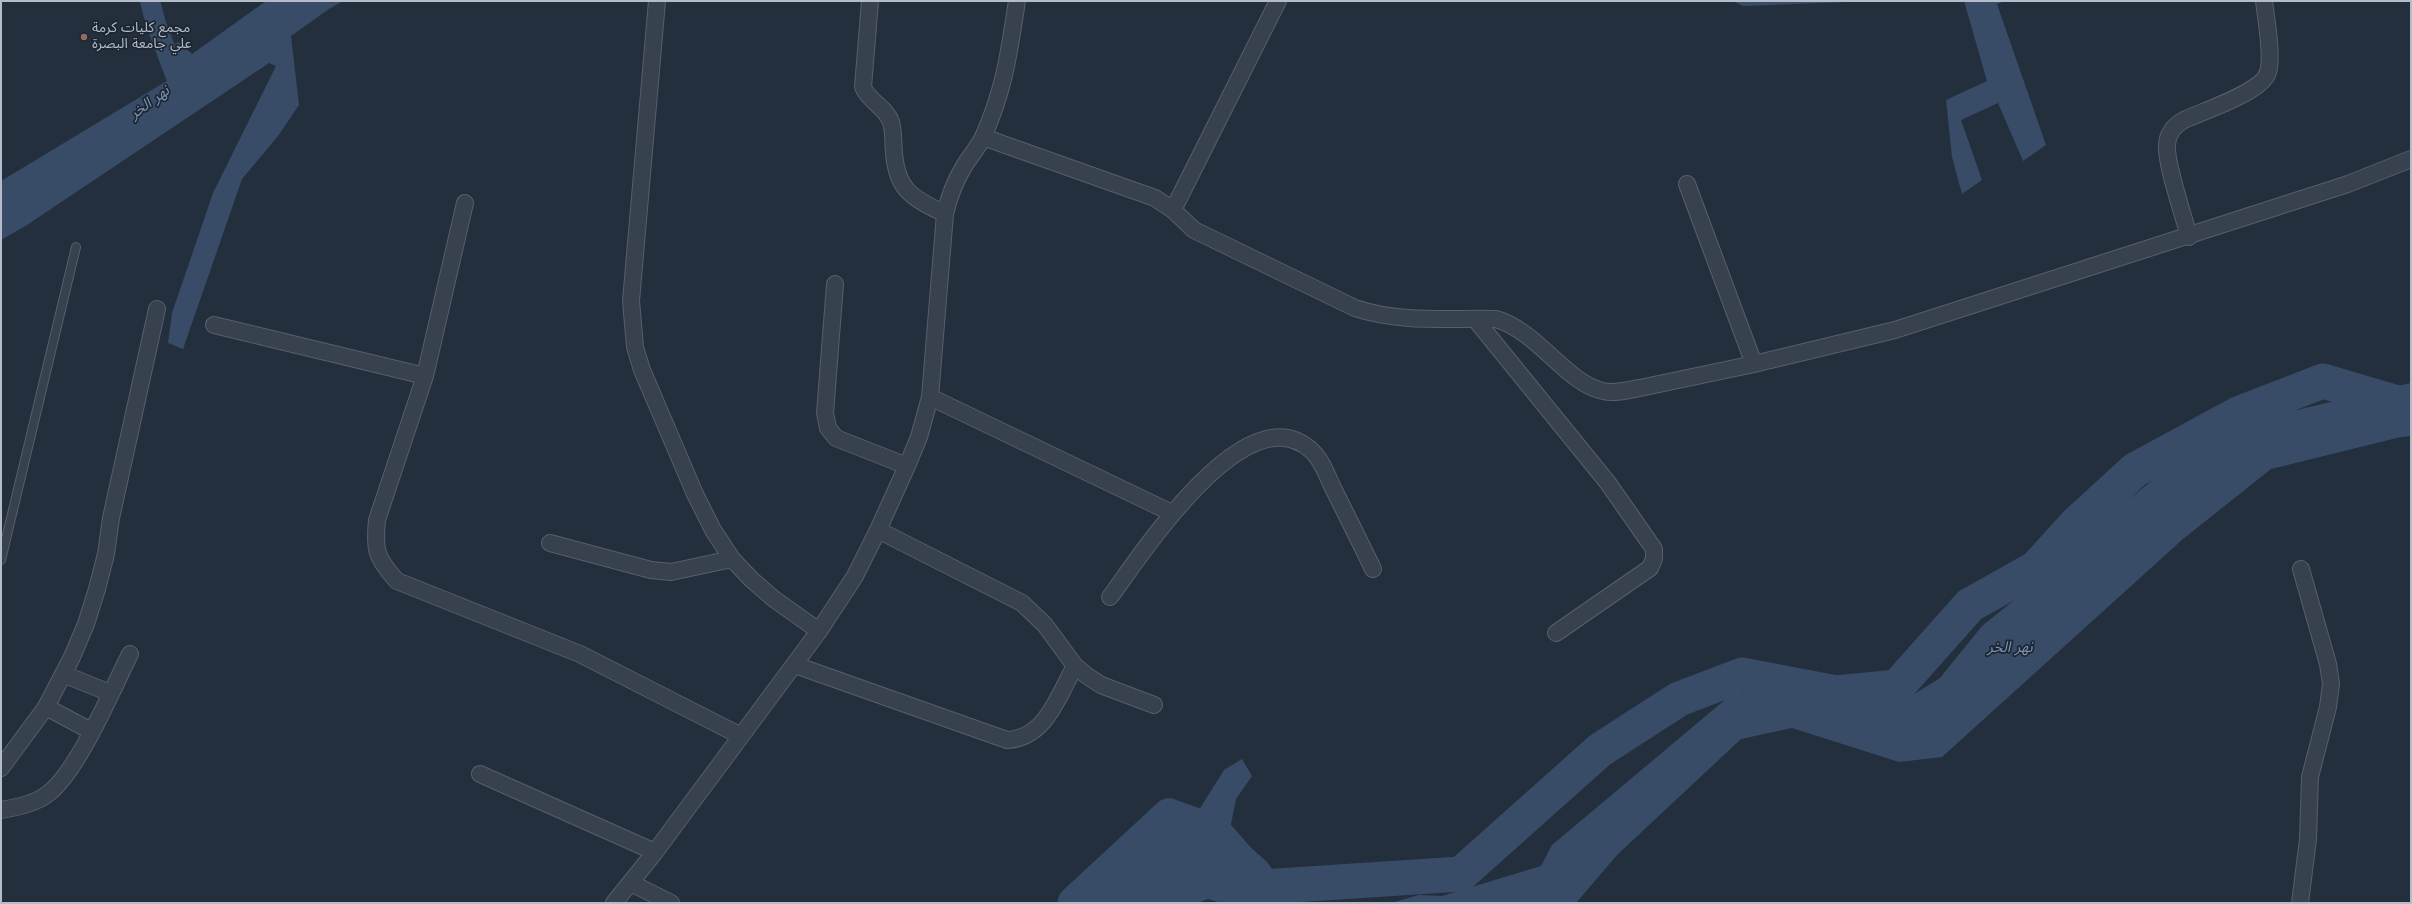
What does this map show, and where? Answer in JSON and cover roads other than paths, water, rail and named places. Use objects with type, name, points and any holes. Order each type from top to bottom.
[{"type":"street","points":[[657,1],[631,301],[635,347],[642,370],[695,494],[713,530],[732,559],[752,580],[774,599],[819,631]]},
{"type":"street","points":[[870,1],[863,87],[866,95],[882,108],[891,123],[895,167],[903,187],[917,200],[945,214]]},
{"type":"street","points":[[614,903],[655,852],[819,631],[855,576],[907,466],[930,397],[945,214],[953,186],[983,137],[999,98],[1006,73],[1017,1]]},
{"type":"street","points":[[1173,210],[1278,1]]},
{"type":"street","points":[[2189,237],[2168,157],[2169,136],[2177,124],[2256,87],[2266,78],[2270,66],[2264,1]]},
{"type":"street","points":[[983,137],[1142,192],[1173,210],[1194,230],[1355,308],[1374,314],[1398,318],[1496,319],[1510,323],[1527,334],[1587,385],[1603,391],[1622,392],[1754,364],[1895,330],[2189,237],[2348,184],[2411,159]]},
{"type":"street","points":[[1687,184],[1754,364]]},
{"type":"street","points":[[465,203],[425,376],[377,520],[375,542],[381,564],[397,581],[580,654],[741,736]]},
{"type":"street","points":[[835,284],[825,413],[828,428],[842,442],[907,466]]},
{"type":"street","points":[[1,768],[46,707],[86,624],[98,589],[111,518],[157,309]]},
{"type":"street","points":[[1475,319],[1608,483],[1654,549],[1654,559],[1650,568],[1556,633]]},
{"type":"street","points":[[214,325],[425,376]]},
{"type":"street","points":[[930,397],[1172,513]]},
{"type":"street","points":[[1110,597],[1172,513],[1207,476],[1235,454],[1259,442],[1275,437],[1295,439],[1313,451],[1325,471],[1373,569]]},
{"type":"street","points":[[878,530],[1022,603],[1045,625],[1075,666],[1101,685],[1154,705]]},
{"type":"street","points":[[550,543],[651,570],[671,572],[732,559]]},
{"type":"street","points":[[2300,903],[2308,839],[2310,777],[2328,707],[2331,684],[2328,664],[2301,569]]},
{"type":"street","points":[[1,810],[26,805],[48,794],[58,786],[91,731],[130,654]]},
{"type":"street","points":[[795,665],[1007,740],[1020,740],[1033,733],[1045,721],[1075,666]]},
{"type":"street","points":[[63,674],[110,693]]},
{"type":"street","points":[[46,707],[91,731]]},
{"type":"street","points":[[480,774],[655,852]]},
{"type":"street","points":[[631,883],[671,903]]},
{"type":"lane","points":[[1,560],[76,247]]},
{"type":"water","name":"نهر الخر","points":[[266,1],[343,1],[291,36],[299,105],[278,136],[242,179],[183,349],[168,343],[172,313],[213,193],[276,66],[269,63],[27,225],[1,240],[1,181],[170,79],[160,56],[178,42],[192,54]]},
{"type":"water","points":[[1733,1],[1873,1],[1743,6]]},
{"type":"water","points":[[1964,1],[2005,1],[1997,4],[2046,145],[2023,161],[1998,103],[1961,120],[1982,180],[1962,194],[1952,157],[1946,100],[1987,81]]},
{"type":"water","name":"نهر الخر","points":[[2411,383],[2411,436],[2401,437],[2271,469],[2183,539],[1942,757],[1899,762],[1792,728],[1741,739],[1617,855],[1576,903],[1391,903],[1419,895],[1442,896],[1541,866],[1552,845],[1732,694],[1776,692],[1900,703],[1940,678],[1982,626],[2054,568],[2113,512],[2185,454],[2284,413]]},
{"type":"water","points":[[1242,759],[1252,776],[1236,799],[1230,829],[1267,862],[1296,903],[1221,903],[1208,899],[1198,903],[1095,903],[1199,810],[1224,770]]},
{"type":"waterway","points":[[150,1],[156,24],[176,77]]},
{"type":"waterway","points":[[1075,903],[1169,816],[1214,832],[1262,887],[1461,874],[1600,750],[1679,699],[1742,675],[1836,693],[1897,687],[1970,605],[2036,568],[2076,524],[2135,470],[2240,413],[2323,381],[2411,407]]},
{"type":"place","name":"مجمع كليات كرمة علي جامعة البصرة","points":[[84,37]]}]
